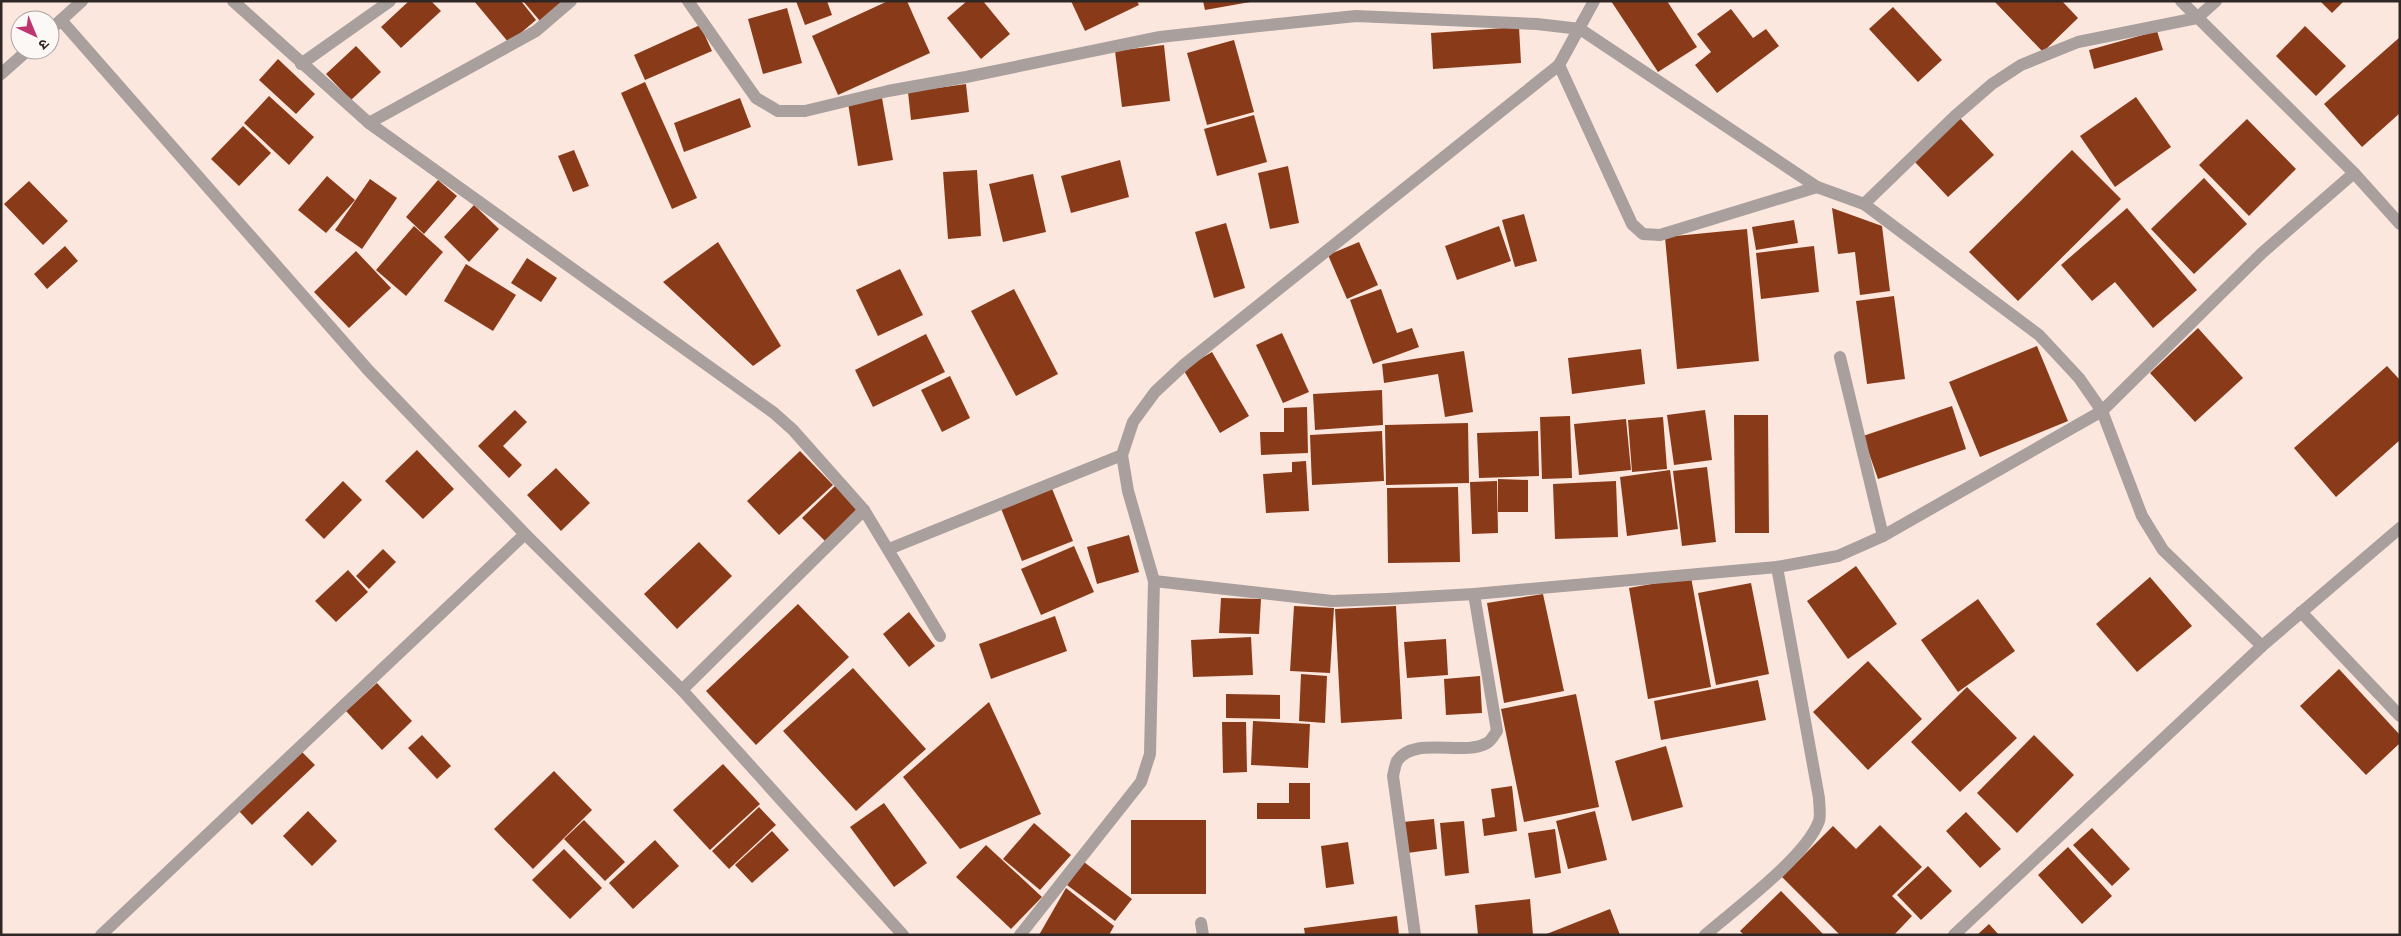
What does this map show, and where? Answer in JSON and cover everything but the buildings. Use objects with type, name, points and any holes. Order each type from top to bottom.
[{"type":"street","points":[[82,1],[61,20],[368,371],[525,534],[682,690],[903,935]]},
{"type":"street","points":[[233,1],[369,123],[774,413],[793,430],[864,510],[940,636]]},
{"type":"street","points":[[302,64],[390,1]]},
{"type":"street","points":[[369,123],[536,31],[572,1]]},
{"type":"street","points":[[688,1],[756,98],[778,111],[805,111],[888,91],[1160,37],[1356,16],[1537,24],[1580,29],[1817,187],[1864,204],[2039,335],[2079,378],[2102,411],[2142,516],[2163,550],[2262,646]]},
{"type":"street","points":[[1020,935],[1141,782],[1150,754],[1154,581],[1128,491],[1122,455],[1133,422],[1149,399],[1186,364],[1559,65],[1594,1]]},
{"type":"street","points":[[2181,1],[2354,173],[2400,224]]},
{"type":"street","points":[[1864,204],[1992,84],[2021,66],[2078,42],[2197,18],[2216,1]]},
{"type":"street","points":[[1,74],[17,60]]},
{"type":"street","points":[[1559,65],[1632,224],[1643,234],[1660,235],[1817,187]]},
{"type":"street","points":[[1154,581],[1332,601],[1474,594],[1777,567],[1838,556],[1883,536],[2102,411],[2262,253],[2354,173]]},
{"type":"street","points":[[1840,357],[1883,536]]},
{"type":"street","points":[[889,549],[1122,455]]},
{"type":"street","points":[[682,690],[864,510]]},
{"type":"street","points":[[1954,935],[2262,646],[2400,528]]},
{"type":"street","points":[[101,935],[525,534]]},
{"type":"street","points":[[1705,935],[1789,862],[1812,835],[1820,819],[1818,798],[1777,567]]},
{"type":"street","points":[[1415,935],[1393,776],[1397,762],[1408,752],[1421,748],[1473,748],[1489,742],[1497,731],[1474,594]]},
{"type":"street","points":[[2301,612],[2400,716]]}]
